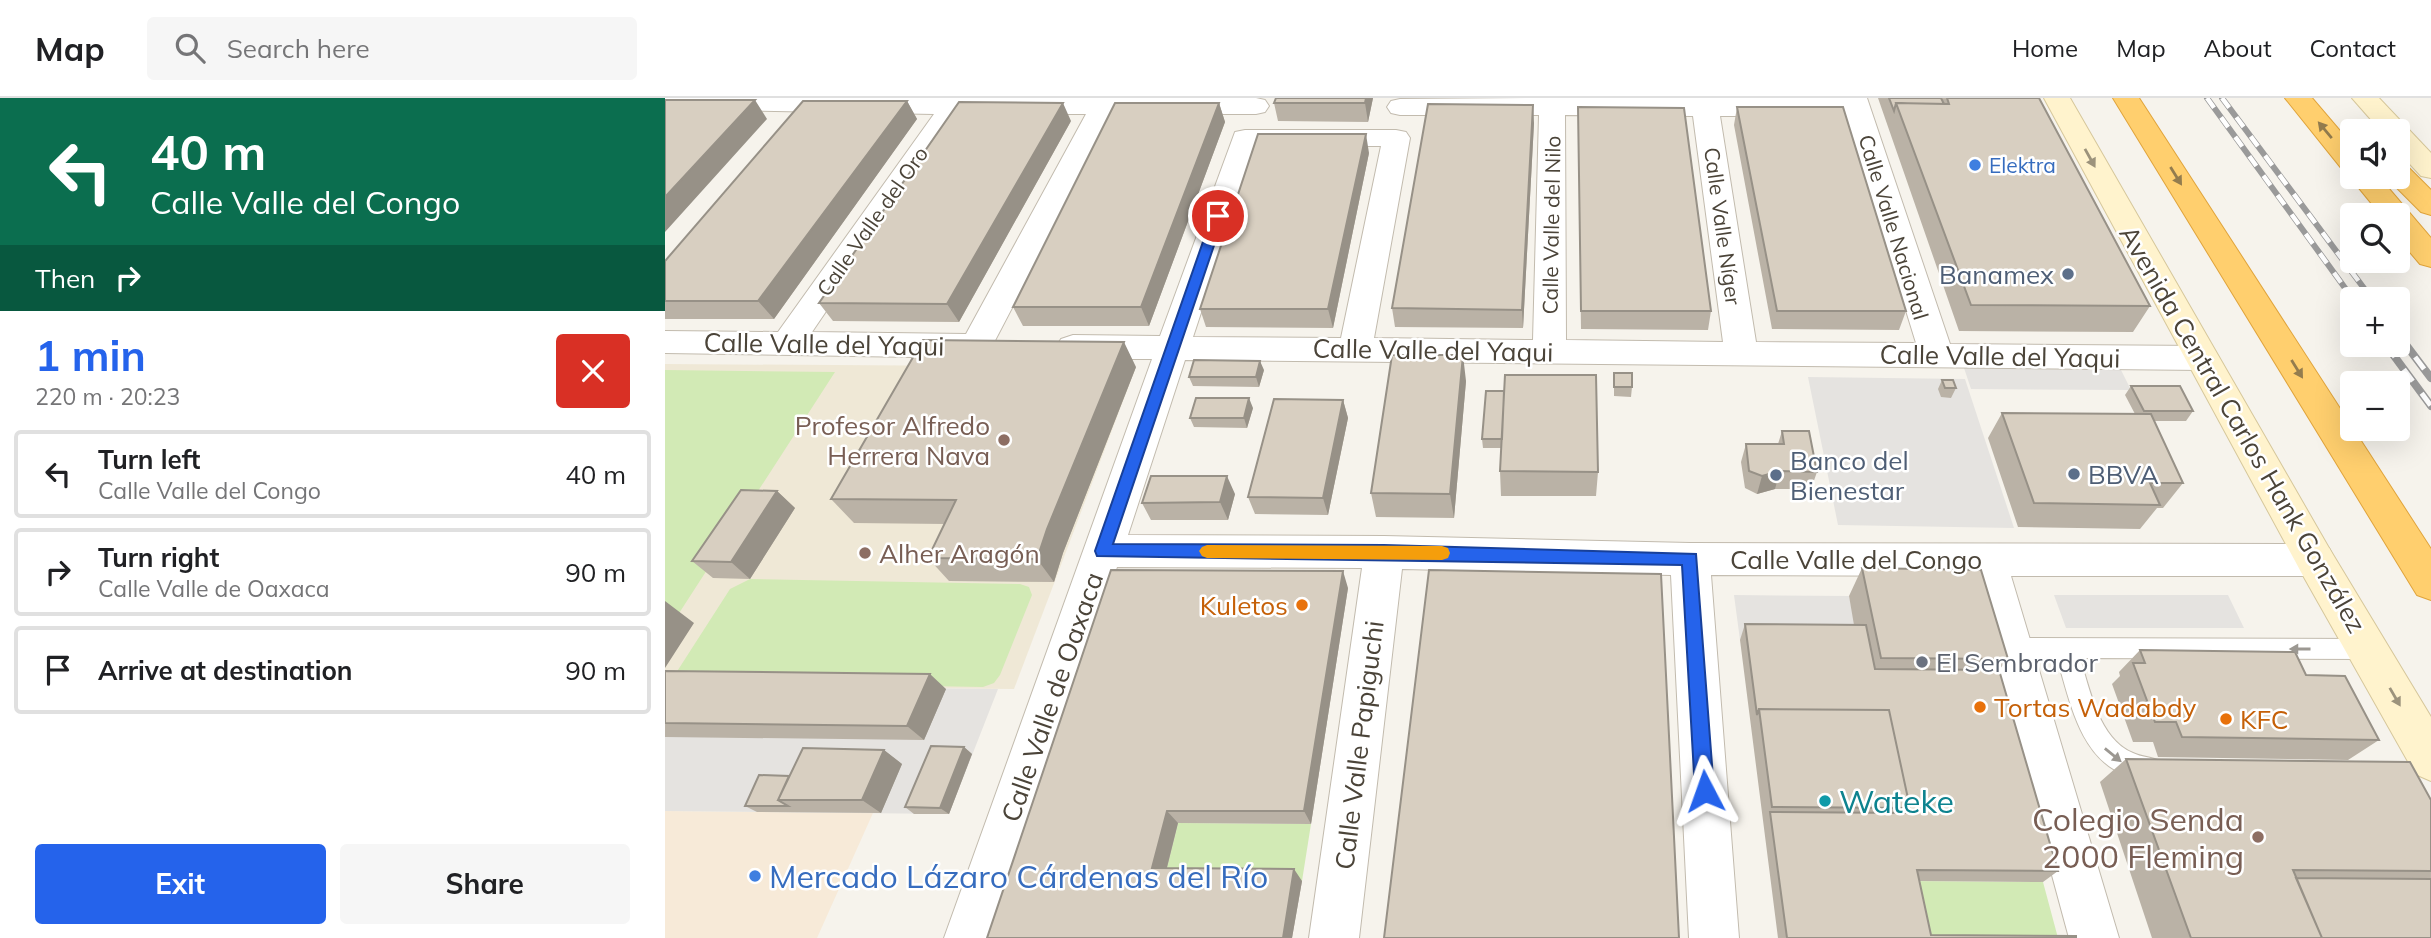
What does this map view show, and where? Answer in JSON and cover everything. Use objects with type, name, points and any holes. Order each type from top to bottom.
[{"type":"highway","points":[[2126,98],[2431,583]]},
{"type":"highway","points":[[2298,98],[2340,149]]},
{"type":"highway","points":[[2326,98],[2346,119]]},
{"type":"highway","points":[[2410,185],[2431,206]]},
{"type":"highway","points":[[2374,189],[2386,203]]},
{"type":"highway","points":[[2410,232],[2431,257]]},
{"type":"main road","name":"Avenida Central Carlos Hank González","points":[[2057,98],[2315,560],[2368,649],[2426,768]]},
{"type":"main road","points":[[2365,98],[2385,119]]},
{"type":"main road","points":[[2410,147],[2431,170]]},
{"type":"street","points":[[665,101],[1106,102],[1396,138],[1355,349]]},
{"type":"street","points":[[779,133],[807,101]]},
{"type":"street","name":"Calle Valle del Oro","points":[[787,344],[955,102]]},
{"type":"street","points":[[981,335],[1106,102]]},
{"type":"street","points":[[1400,107],[1552,103],[1856,103]]},
{"type":"street","name":"Calle Valle del Nilo","points":[[1549,351],[1552,103]]},
{"type":"street","name":"Calle Valle Níger","points":[[1705,103],[1741,353]]},
{"type":"street","name":"Calle Valle Nacional","points":[[1856,103],[1937,356]]},
{"type":"street","name":"Calle Valle de Oaxaca","points":[[969,938],[1251,122]]},
{"type":"street","name":"Calle Valle del Yaqui","points":[[665,342],[787,344],[981,335],[1028,346],[2202,358]]},
{"type":"street","name":"Calle Valle del Congo","points":[[1103,551],[1384,552],[1690,559],[2315,560]]},
{"type":"street","name":"Calle Valle Papiguchi","points":[[1334,938],[1384,552]]},
{"type":"street","points":[[1690,559],[1714,938]]},
{"type":"street","points":[[1986,559],[2094,938]]},
{"type":"lane","points":[[2010,648],[2368,649]]},
{"type":"lane","points":[[2066,649],[2092,724],[2105,749],[2125,764],[2143,769],[2170,769]]},
{"type":"shaded area","name":"Alher Aragón","points":[[665,364],[1136,367],[1014,689],[665,686]]},
{"type":"shaded area","points":[[1964,368],[2121,370],[2131,390],[1971,389]]},
{"type":"shaded area","points":[[1808,377],[1965,379],[2014,528],[1838,525]]},
{"type":"shaded area","points":[[1734,595],[1849,596],[1858,640],[1740,640]]},
{"type":"shaded area","points":[[2054,595],[2228,595],[2244,628],[2066,628]]},
{"type":"shaded area","points":[[665,686],[998,689],[949,814],[665,811]]},
{"type":"shaded area","name":"Mercado Lázaro Cárdenas del Río","points":[[665,811],[873,813],[817,938],[665,938]]},
{"type":"green space","points":[[665,370],[835,372],[674,621],[665,621]]},
{"type":"green space","points":[[750,579],[1020,584],[1029,587],[1032,595],[1000,675],[994,683],[983,687],[686,682],[676,673],[730,589]]},
{"type":"green space","points":[[1178,823],[1311,824],[1302,881],[1164,879]]},
{"type":"green space","points":[[1906,881],[2043,882],[2058,938],[1918,938]]},
{"type":"building","points":[[1276,98],[1366,98],[1365,103],[1274,103]]},
{"type":"building","points":[[1889,98],[1941,98],[1944,104],[1896,103],[1894,111]]},
{"type":"building","points":[[1947,98],[2039,98],[2150,306],[1971,305],[1896,103],[1949,104]]},
{"type":"building","points":[[665,100],[755,100],[665,197]]},
{"type":"building","points":[[803,101],[907,101],[758,301],[665,301],[665,261]]},
{"type":"building","points":[[959,102],[1063,103],[947,304],[819,303]]},
{"type":"building","points":[[1115,103],[1219,103],[1141,307],[1013,307]]},
{"type":"building","points":[[1428,104],[1533,105],[1522,310],[1392,308]]},
{"type":"building","points":[[1578,107],[1684,108],[1711,311],[1581,311]]},
{"type":"building","points":[[1737,107],[1843,107],[1906,311],[1777,311]]},
{"type":"building","points":[[1258,134],[1366,134],[1328,309],[1200,309]]},
{"type":"building","points":[[923,340],[1124,342],[1037,559],[928,558],[956,500],[831,499]]},
{"type":"building","points":[[1392,355],[1463,355],[1450,494],[1371,493]]},
{"type":"building","points":[[1194,360],[1260,361],[1256,377],[1189,377]]},
{"type":"building","points":[[1614,373],[1632,373],[1632,387],[1614,387]]},
{"type":"building","points":[[1505,375],[1596,375],[1598,472],[1500,471]]},
{"type":"building","points":[[1942,380],[1953,380],[1956,388],[1945,388]]},
{"type":"building","points":[[2131,386],[2180,386],[2193,411],[2144,411]]},
{"type":"building","points":[[1486,391],[1504,391],[1502,439],[1482,439]]},
{"type":"building","points":[[1196,398],[1249,398],[1244,418],[1190,418]]},
{"type":"building","points":[[1274,399],[1343,400],[1323,498],[1248,497]]},
{"type":"building","name":"BBVA","points":[[2002,413],[2151,414],[2183,483],[2150,483],[2160,505],[2034,503]]},
{"type":"building","points":[[1782,431],[1809,431],[1817,472],[1780,471],[1762,476],[1749,471],[1746,444],[1784,444]]},
{"type":"building","points":[[1151,476],[1227,476],[1220,502],[1142,503]]},
{"type":"building","points":[[741,490],[777,491],[731,562],[692,561]]},
{"type":"building","points":[[1862,568],[1981,570],[2008,659],[1881,658]]},
{"type":"building","points":[[1111,570],[1343,571],[1304,811],[1167,811],[1152,868],[1294,869],[1283,938],[987,938]]},
{"type":"building","points":[[1429,570],[1661,574],[1679,938],[1384,938]]},
{"type":"building","points":[[1745,624],[1866,625],[1875,669],[1999,670],[2058,871],[1917,870],[1931,935],[2076,938],[1787,938],[1770,812],[1905,813],[1910,808],[1889,710],[1759,709],[1757,715]]},
{"type":"building","points":[[2140,650],[2295,652],[2306,675],[2345,676],[2379,740],[2182,737],[2176,722],[2155,722],[2133,663],[2145,663]]},
{"type":"building","points":[[665,671],[930,674],[907,726],[665,723]]},
{"type":"building","name":"Wateke","points":[[1759,709],[1889,710],[1910,808],[1772,807]]},
{"type":"building","points":[[931,746],[964,747],[940,808],[905,807]]},
{"type":"building","points":[[803,748],[884,750],[862,800],[778,800]]},
{"type":"building","name":"Colegio Senda 2000 Fleming","points":[[2126,759],[2410,762],[2431,800],[2431,871],[2293,870],[2322,938],[2191,938]]},
{"type":"building","points":[[759,775],[789,776],[778,800],[788,806],[745,806]]},
{"type":"building","points":[[2296,878],[2431,879],[2431,938],[2322,938]]},
{"type":"railway","points":[[2207,98],[2344,287]]},
{"type":"railway","points":[[2222,98],[2363,287]]},
{"type":"railway","points":[[2410,350],[2431,378]]},
{"type":"railway","points":[[2395,357],[2431,406]]},
{"type":"slow traffic","points":[[1207,551],[1442,553]]},
{"type":"place","name":"Elektra","points":[[1975,165]]},
{"type":"place","name":"Banamex","points":[[2068,274]]},
{"type":"place","name":"Profesor Alfredo Herrera Nava","points":[[1004,440]]},
{"type":"place","name":"BBVA","points":[[2074,474]]},
{"type":"place","name":"Banco del Bienestar","points":[[1776,475]]},
{"type":"place","name":"Alher Aragón","points":[[865,553]]},
{"type":"place","name":"Kuletos","points":[[1302,605]]},
{"type":"place","name":"El Sembrador","points":[[1922,662]]},
{"type":"place","name":"Tortas Wadabdy","points":[[1980,707]]},
{"type":"place","name":"KFC","points":[[2226,719]]},
{"type":"place","name":"Wateke","points":[[1825,801]]},
{"type":"place","name":"Colegio Senda 2000 Fleming","points":[[2258,837]]},
{"type":"place","name":"Mercado Lázaro Cárdenas del Río","points":[[755,876]]},
{"type":"route","points":[[1218,216],[1103,551],[1384,552],[1690,559],[1705,791]]}]
